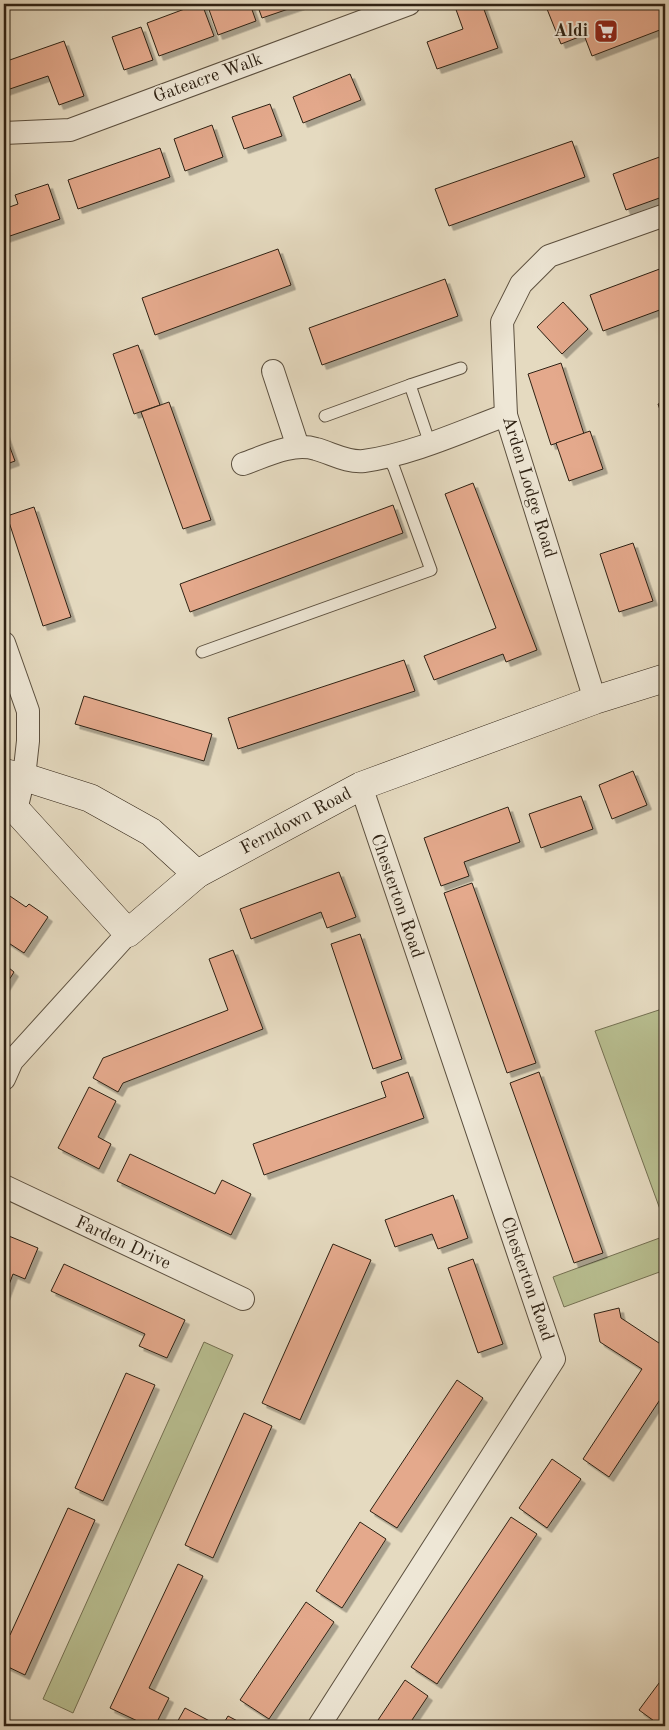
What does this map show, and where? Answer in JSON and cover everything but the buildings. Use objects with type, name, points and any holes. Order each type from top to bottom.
[{"type":"main road","name":"Ferndown Road","points":[[128,933],[197,874],[361,786],[595,700],[665,678]]},
{"type":"main road","points":[[14,775],[90,798],[151,832],[197,874]]},
{"type":"main road","points":[[10,805],[128,933]]},
{"type":"street","name":"Gateacre Walk","points":[[4,133],[70,130],[409,4]]},
{"type":"street","name":"Arden Lodge Road","points":[[595,700],[506,415],[502,322],[521,284],[548,256],[665,215]]},
{"type":"street","points":[[273,371],[298,447]]},
{"type":"street","points":[[243,464],[288,448],[298,447],[315,448],[339,457],[362,461],[404,453],[506,415]]},
{"type":"street","points":[[4,643],[28,711],[28,741],[14,775],[10,805]]},
{"type":"street","name":"Chesterton Road","points":[[319,1726],[554,1359],[361,786]]},
{"type":"street","name":"Ferndown Road","points":[[4,1079],[12,1061],[128,933]]},
{"type":"street","name":"Farden Drive","points":[[4,1186],[243,1299]]},
{"type":"lane","points":[[325,416],[461,368]]},
{"type":"lane","points":[[410,386],[430,444]]},
{"type":"lane","points":[[202,652],[431,570],[388,456]]},
{"type":"green space","points":[[665,1008],[665,1223],[595,1031]]},
{"type":"green space","points":[[665,1236],[665,1270],[564,1307],[553,1277]]},
{"type":"green space","points":[[204,1342],[233,1355],[73,1713],[43,1699]]},
{"type":"place","name":"Aldi","points":[[606,31]]}]
